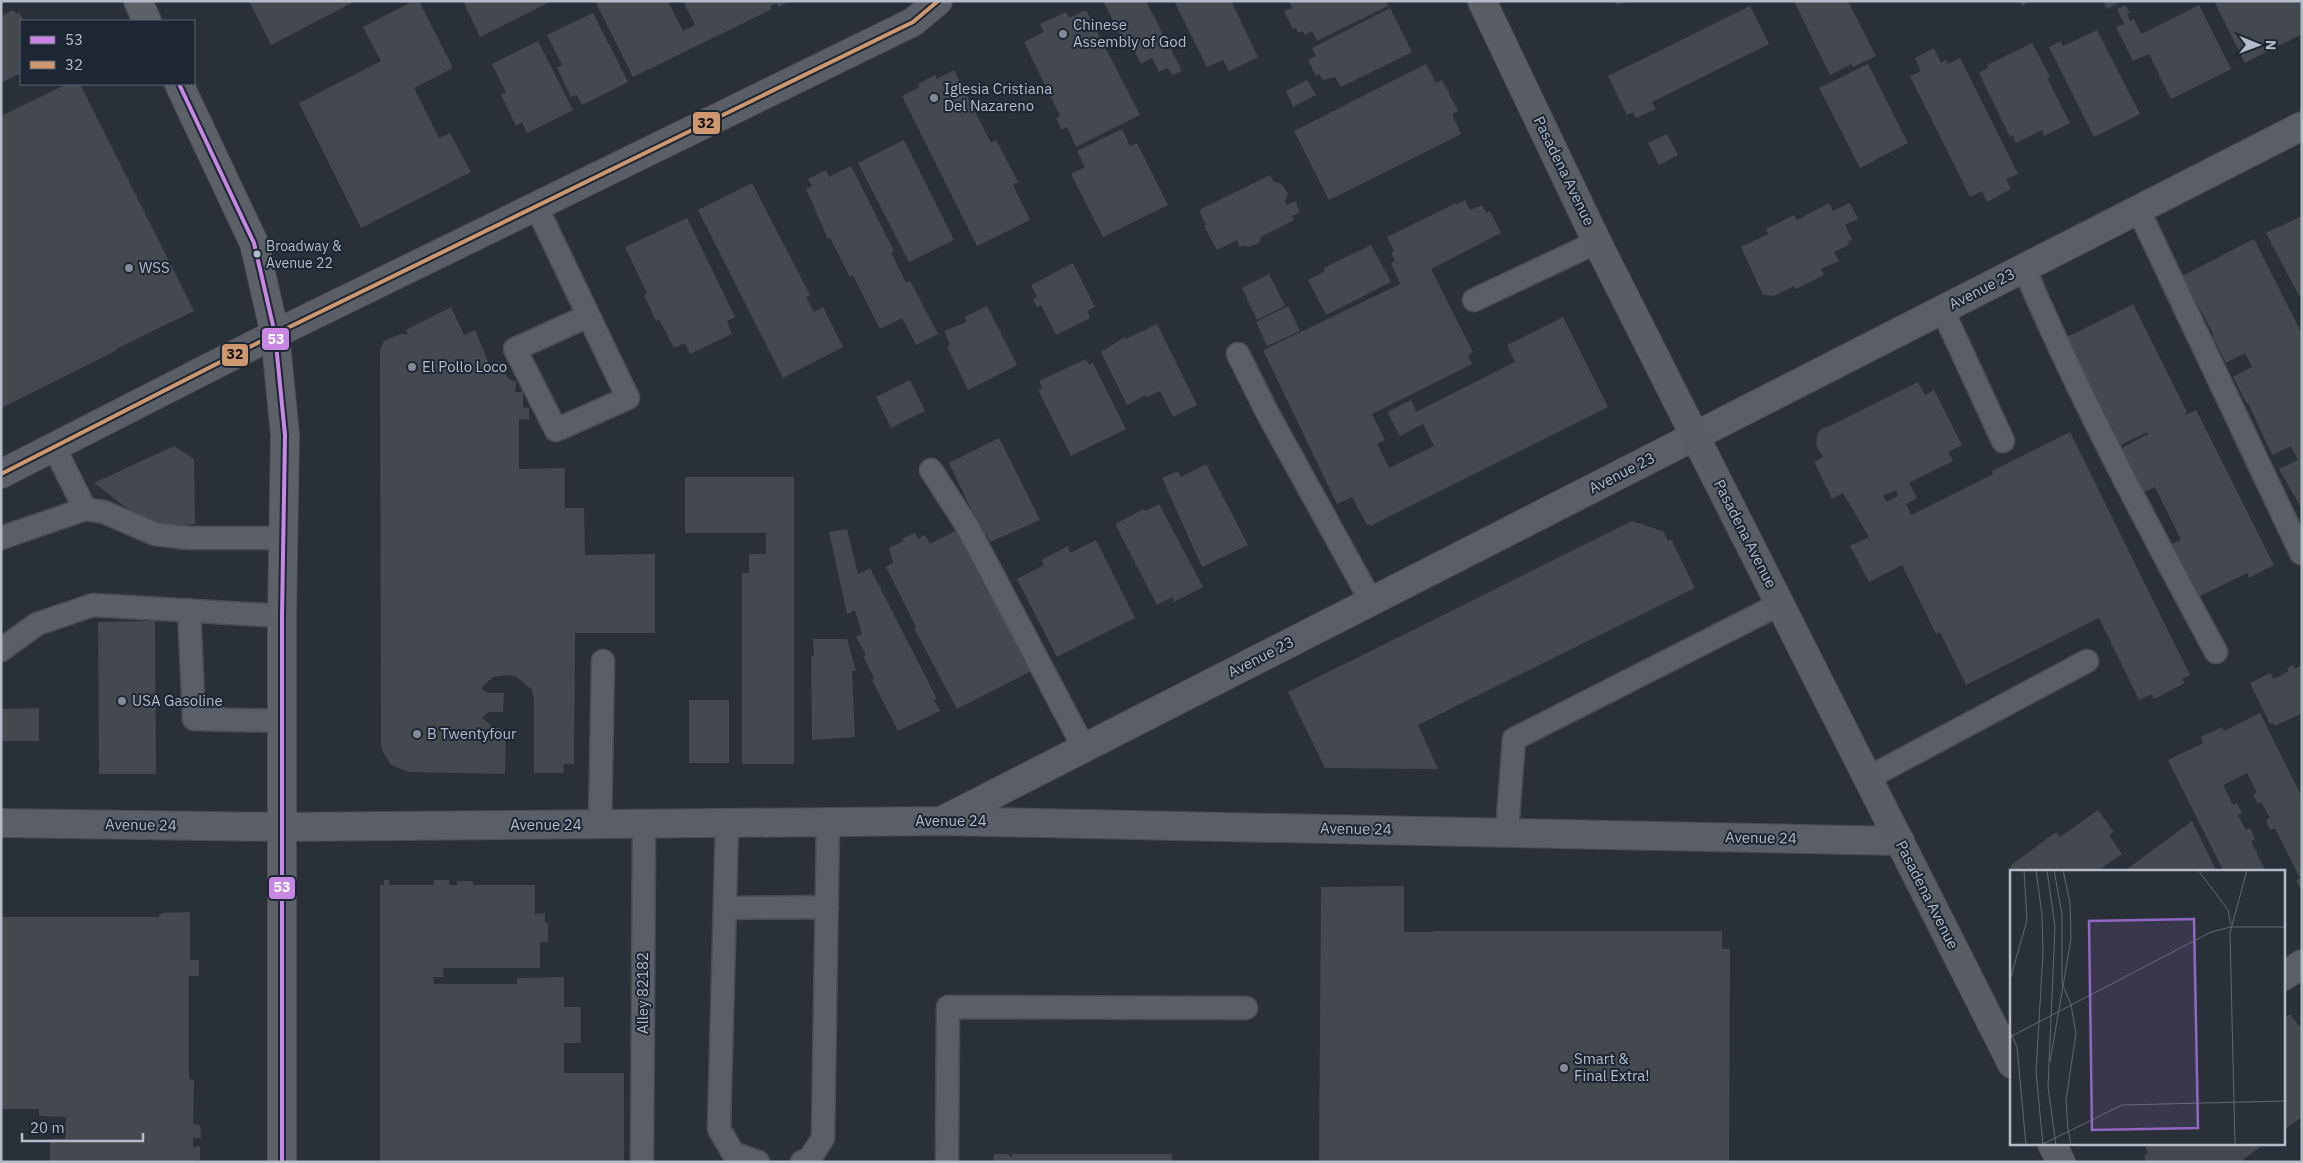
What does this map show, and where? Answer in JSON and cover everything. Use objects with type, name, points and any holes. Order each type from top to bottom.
[{"type":"main road","points":[[138,1],[147,20]]},
{"type":"main road","name":"Pasadena Avenue","points":[[1482,1],[1598,242],[2010,1060]]},
{"type":"main road","points":[[178,85],[254,243],[274,334],[285,435],[282,616],[282,1162]]},
{"type":"main road","points":[[2053,1146],[2061,1162]]},
{"type":"street","points":[[1,474],[274,334],[913,22],[938,1]]},
{"type":"street","name":"Avenue 23","points":[[942,821],[2138,209],[2301,128]]},
{"type":"street","name":"Avenue 24","points":[[1,823],[282,826],[942,821],[1900,841]]},
{"type":"street","points":[[2286,975],[2302,964]]},
{"type":"lane","points":[[536,206],[628,398],[556,430],[515,349],[588,316]]},
{"type":"lane","points":[[2138,209],[2301,554]]},
{"type":"lane","points":[[1474,300],[1598,242]]},
{"type":"lane","points":[[2024,268],[2045,318],[2158,544],[2216,652]]},
{"type":"lane","points":[[1942,309],[2004,441]]},
{"type":"lane","points":[[1238,354],[1268,414],[1371,601]]},
{"type":"lane","points":[[54,447],[84,509]]},
{"type":"lane","points":[[931,470],[972,534],[1084,748]]},
{"type":"lane","points":[[1,538],[84,509],[104,512],[155,534],[188,538],[283,538]]},
{"type":"lane","points":[[1507,832],[1514,739],[1780,604]]},
{"type":"lane","points":[[1,650],[37,624],[93,605],[282,616]]},
{"type":"lane","points":[[189,610],[194,719],[282,721]]},
{"type":"lane","points":[[1868,778],[2087,660]]},
{"type":"lane","points":[[600,824],[603,662]]},
{"type":"lane","points":[[802,1162],[810,1158],[823,1138],[828,822]]},
{"type":"lane","points":[[727,823],[719,1129],[733,1153],[758,1162]]},
{"type":"lane","name":"Alley 82182","points":[[642,1162],[644,824]]},
{"type":"lane","points":[[725,908],[827,906]]},
{"type":"lane","points":[[947,1162],[948,1007],[1246,1008]]},
{"type":"building","points":[[249,1],[351,1],[352,3],[271,45]]},
{"type":"building","points":[[413,1],[419,1],[453,68],[414,88],[439,138],[450,133],[471,172],[361,228],[299,103],[381,61],[363,27]]},
{"type":"building","points":[[463,1],[552,1],[480,37]]},
{"type":"building","points":[[595,1],[668,1],[683,31],[695,25],[683,1],[790,1],[778,7],[777,3],[770,6],[772,9],[633,77]]},
{"type":"building","points":[[1103,1],[1146,1],[1182,71],[1172,75],[1168,68],[1159,72],[1152,58],[1141,64],[1130,42],[1125,44]]},
{"type":"building","points":[[1174,1],[1231,1],[1258,57],[1229,71],[1223,60],[1207,67]]},
{"type":"building","points":[[1292,1],[1386,1],[1388,6],[1317,41],[1312,31],[1305,35],[1303,31],[1298,33],[1296,28],[1293,29],[1284,11],[1292,8],[1289,3]]},
{"type":"building","points":[[1615,1],[1631,1],[1616,5]]},
{"type":"building","points":[[1794,1],[1848,1],[1876,56],[1853,67],[1851,64],[1830,75]]},
{"type":"building","points":[[2020,1],[2031,1],[2022,6]]},
{"type":"building","points":[[2103,1],[2122,1],[2107,9]]},
{"type":"building","points":[[2214,1],[2302,1],[2302,34],[2245,63]]},
{"type":"building","points":[[2125,5],[2130,13],[2127,14],[2130,21],[2134,19],[2141,34],[2199,5],[2231,69],[2171,99],[2149,54],[2133,61],[2116,27],[2124,24],[2117,9]]},
{"type":"building","points":[[1750,6],[1769,44],[1652,102],[1656,109],[1636,118],[1633,112],[1627,115],[1608,76]]},
{"type":"building","points":[[1390,8],[1412,52],[1341,87],[1335,77],[1323,80],[1319,74],[1316,76],[1308,60],[1316,56],[1312,48]]},
{"type":"building","points":[[13,10],[16,14],[19,12],[23,20],[20,20],[20,74],[1,83],[1,16]]},
{"type":"building","points":[[1086,10],[1140,115],[1076,147],[1067,127],[1062,130],[1056,118],[1060,116],[1024,42],[1044,32],[1040,24],[1066,12],[1069,18]]},
{"type":"building","points":[[593,13],[628,82],[582,105],[577,95],[571,97],[557,68],[562,65],[547,35]]},
{"type":"building","points":[[2097,30],[2140,114],[2094,137],[2049,47],[2061,41],[2063,46]]},
{"type":"building","points":[[538,41],[573,110],[527,133],[522,122],[516,126],[501,95],[506,92],[492,64]]},
{"type":"building","points":[[2032,43],[2050,77],[2047,78],[2070,123],[2044,136],[2042,130],[2016,143],[2013,135],[2010,137],[1979,73],[1988,68],[1987,65]]},
{"type":"building","points":[[1934,48],[1941,63],[1946,60],[1948,64],[1960,58],[2018,174],[2006,179],[2011,189],[1987,202],[1982,191],[1970,197],[1910,76],[1921,71],[1915,58]]},
{"type":"building","points":[[1426,64],[1436,83],[1442,80],[1458,111],[1452,114],[1461,134],[1329,200],[1294,131]]},
{"type":"building","points":[[1868,64],[1908,143],[1860,168],[1819,88]]},
{"type":"building","points":[[954,70],[991,143],[996,140],[1018,182],[1013,185],[1030,220],[977,246],[902,96],[920,87],[918,84],[935,75],[937,79]]},
{"type":"building","points":[[1307,80],[1316,95],[1293,107],[1286,91]]},
{"type":"building","points":[[65,85],[81,85],[194,311],[1,408],[1,116]]},
{"type":"building","points":[[1122,129],[1130,146],[1137,143],[1168,205],[1103,237],[1071,174],[1085,167],[1077,151]]},
{"type":"building","points":[[1667,134],[1678,155],[1659,165],[1648,143]]},
{"type":"building","points":[[904,140],[954,240],[909,262],[858,163]]},
{"type":"building","points":[[851,166],[894,251],[891,252],[906,283],[910,281],[938,334],[916,345],[902,318],[880,329],[853,275],[850,277],[830,238],[828,239],[806,189],[812,186],[808,179],[826,170],[829,177]]},
{"type":"building","points":[[1270,175],[1274,182],[1282,184],[1288,194],[1285,201],[1287,205],[1295,201],[1300,212],[1292,216],[1294,220],[1261,237],[1259,243],[1249,247],[1240,247],[1237,240],[1217,250],[1204,226],[1206,225],[1199,210]]},
{"type":"building","points":[[752,183],[810,295],[806,297],[814,312],[823,307],[843,347],[783,378],[698,210]]},
{"type":"building","points":[[1465,200],[1470,210],[1482,205],[1486,213],[1490,211],[1501,233],[1431,269],[1473,352],[1468,355],[1472,364],[1372,414],[1385,440],[1377,444],[1389,468],[1434,446],[1423,424],[1400,436],[1387,412],[1411,400],[1416,412],[1515,362],[1507,345],[1563,317],[1608,407],[1370,526],[1369,524],[1367,525],[1352,497],[1337,504],[1263,350],[1400,284],[1391,263],[1395,261],[1391,253],[1394,251],[1387,237]]},
{"type":"building","points":[[1829,203],[1833,211],[1850,203],[1858,219],[1845,225],[1852,240],[1848,241],[1849,245],[1834,252],[1839,261],[1821,269],[1824,275],[1796,289],[1794,286],[1774,296],[1763,295],[1741,247],[1768,234],[1766,229],[1794,215],[1797,220]]},
{"type":"building","points":[[2302,216],[2302,295],[2299,296],[2266,233]]},
{"type":"building","points":[[687,218],[735,317],[727,321],[732,334],[690,354],[685,343],[674,348],[659,319],[656,321],[644,295],[647,293],[625,247]]},
{"type":"building","points":[[2254,239],[2302,334],[2302,509],[2279,469],[2298,460],[2291,446],[2272,455],[2248,403],[2233,377],[2252,367],[2245,353],[2226,363],[2212,335],[2214,335],[2182,276]]},
{"type":"building","points":[[1371,245],[1391,282],[1326,315],[1308,280],[1325,271],[1324,268]]},
{"type":"building","points":[[1073,263],[1095,307],[1087,311],[1090,318],[1056,335],[1041,305],[1037,307],[1033,299],[1037,297],[1031,285]]},
{"type":"building","points":[[1269,274],[1285,306],[1257,320],[1242,288]]},
{"type":"building","points":[[2133,304],[2187,412],[2184,413],[2186,415],[2196,410],[2274,565],[2249,578],[2247,573],[2194,599],[2167,546],[2181,540],[2155,487],[2140,494],[2118,450],[2148,434],[2147,432],[2115,448],[2061,340]]},
{"type":"building","points":[[987,306],[1017,365],[968,390],[947,346],[950,345],[944,331],[967,322],[965,317]]},
{"type":"building","points":[[1288,306],[1300,331],[1267,346],[1256,322]]},
{"type":"building","points":[[451,307],[464,335],[475,330],[493,373],[499,369],[502,370],[510,380],[516,381],[515,392],[523,392],[523,407],[529,408],[529,420],[519,419],[519,469],[565,468],[565,508],[584,508],[585,555],[655,554],[655,633],[575,633],[574,764],[564,764],[563,773],[534,773],[534,700],[532,690],[517,677],[507,675],[493,677],[481,688],[488,693],[504,693],[503,712],[489,712],[482,717],[492,727],[506,730],[505,774],[409,772],[391,765],[381,745],[380,350],[384,341],[400,334],[408,334],[406,330]]},
{"type":"building","points":[[1157,324],[1197,405],[1173,417],[1160,391],[1147,397],[1146,395],[1127,405],[1101,352],[1125,337],[1126,339]]},
{"type":"building","points":[[1086,359],[1089,365],[1093,363],[1126,429],[1071,456],[1038,390],[1042,388],[1039,381]]},
{"type":"building","points":[[910,380],[925,411],[891,428],[876,397]]},
{"type":"building","points":[[1918,382],[1925,395],[1934,390],[1962,445],[1948,452],[1953,461],[1909,483],[1917,498],[1906,504],[1911,515],[1993,474],[1992,471],[2070,432],[2190,675],[2182,679],[2185,683],[2154,699],[2152,694],[2139,700],[2099,618],[1966,685],[1940,632],[1936,634],[1902,565],[1869,582],[1850,546],[1869,537],[1843,493],[1832,499],[1814,462],[1823,457],[1816,445],[1817,435],[1821,429]],"holes":[[[1896,490],[1898,496],[1887,502],[1883,496]]]},
{"type":"building","points":[[999,438],[1040,520],[990,542],[987,534],[984,536],[949,463]]},
{"type":"building","points":[[174,446],[194,459],[195,524],[161,527],[124,506],[94,483]]},
{"type":"building","points":[[1206,464],[1248,545],[1202,567],[1162,478],[1178,471],[1181,477]]},
{"type":"building","points":[[685,477],[794,477],[794,764],[742,764],[742,573],[749,573],[749,554],[766,554],[766,533],[685,533]]},
{"type":"building","points":[[1159,504],[1203,587],[1174,602],[1172,597],[1157,605],[1115,524],[1144,509],[1146,511]]},
{"type":"building","points":[[1632,521],[1663,531],[1668,541],[1671,539],[1695,588],[1418,725],[1438,769],[1325,768],[1288,692]]},
{"type":"building","points":[[847,529],[858,574],[870,568],[937,699],[934,700],[940,711],[898,731],[872,680],[874,678],[863,656],[866,655],[856,637],[862,634],[855,610],[847,614],[829,532]]},
{"type":"building","points":[[957,530],[987,592],[990,590],[1031,671],[957,709],[914,628],[916,627],[886,567],[893,563],[889,548],[904,541],[902,539],[915,533],[918,539],[925,535],[930,544]]},
{"type":"building","points":[[1096,540],[1135,618],[1057,657],[1017,579],[1044,565],[1041,560],[1068,546],[1070,553]]},
{"type":"building","points":[[155,621],[156,774],[99,774],[98,622]]},
{"type":"building","points":[[813,639],[847,639],[856,671],[852,671],[855,737],[812,740],[811,656],[814,656]]},
{"type":"building","points":[[2293,665],[2295,669],[2302,665],[2302,713],[2275,726],[2274,723],[2270,724],[2250,683],[2270,673],[2274,679],[2289,671],[2287,668]]},
{"type":"building","points":[[689,700],[729,700],[729,763],[689,763]]},
{"type":"building","points":[[39,708],[39,741],[1,741],[1,709]]},
{"type":"building","points":[[2260,713],[2302,797],[2302,891],[2296,880],[2300,878],[2275,828],[2270,830],[2266,820],[2270,818],[2261,802],[2258,804],[2253,795],[2257,793],[2247,773],[2223,785],[2233,805],[2237,803],[2242,813],[2238,815],[2246,830],[2250,828],[2255,839],[2251,841],[2265,870],[2223,870],[2168,760],[2203,743],[2201,737],[2222,727],[2224,731]]},
{"type":"building","points":[[2098,810],[2114,832],[2109,835],[2122,854],[2099,870],[2012,870],[2010,866],[2056,832],[2060,837]]},
{"type":"building","points":[[2192,821],[2216,870],[2126,870]]},
{"type":"building","points":[[384,880],[389,880],[389,885],[434,885],[434,880],[449,880],[449,885],[457,885],[457,881],[473,881],[473,885],[535,885],[535,914],[545,913],[545,923],[548,923],[548,942],[540,942],[540,968],[443,968],[444,977],[433,977],[434,984],[517,984],[517,978],[564,977],[564,1007],[581,1007],[581,1043],[564,1043],[564,1073],[624,1073],[624,1162],[380,1162],[380,885],[384,885]]},
{"type":"building","points":[[1404,886],[1404,932],[1722,931],[1722,949],[1730,949],[1729,1162],[1319,1162],[1321,887]]},
{"type":"building","points":[[190,912],[190,960],[199,960],[199,976],[189,976],[189,1079],[194,1080],[193,1124],[200,1125],[201,1138],[193,1138],[193,1147],[200,1146],[200,1160],[194,1160],[193,1162],[50,1162],[50,1139],[65,1139],[66,1117],[39,1116],[39,1109],[1,1109],[1,917],[156,917],[156,919],[162,913]]},
{"type":"building","points":[[2290,1014],[2302,1030],[2302,1117],[2286,1129],[2286,1017]]},
{"type":"building","points":[[2145,1146],[2261,1146],[2240,1162],[2146,1162],[2144,1156],[2148,1153]]},
{"type":"building","points":[[994,1154],[1007,1154],[1012,1157],[1012,1154],[1172,1154],[1172,1162],[993,1162]]},
{"type":"transit line","name":"32","points":[[1,474],[275,334],[913,22],[938,1]]},
{"type":"transit line","name":"53","points":[[179,85],[254,243],[275,334],[285,435],[282,616],[282,1162]]},
{"type":"place","name":"Chinese Assembly of God","points":[[1063,34]]},
{"type":"place","name":"Iglesia Cristiana Del Nazareno","points":[[934,98]]},
{"type":"place","name":"Broadway & Avenue 22","points":[[257,254]]},
{"type":"place","name":"WSS","points":[[129,268]]},
{"type":"place","name":"El Pollo Loco","points":[[412,367]]},
{"type":"place","name":"USA Gasoline","points":[[122,701]]},
{"type":"place","name":"B Twentyfour","points":[[417,734]]},
{"type":"place","name":"Smart & Final Extra!","points":[[1564,1068]]}]
